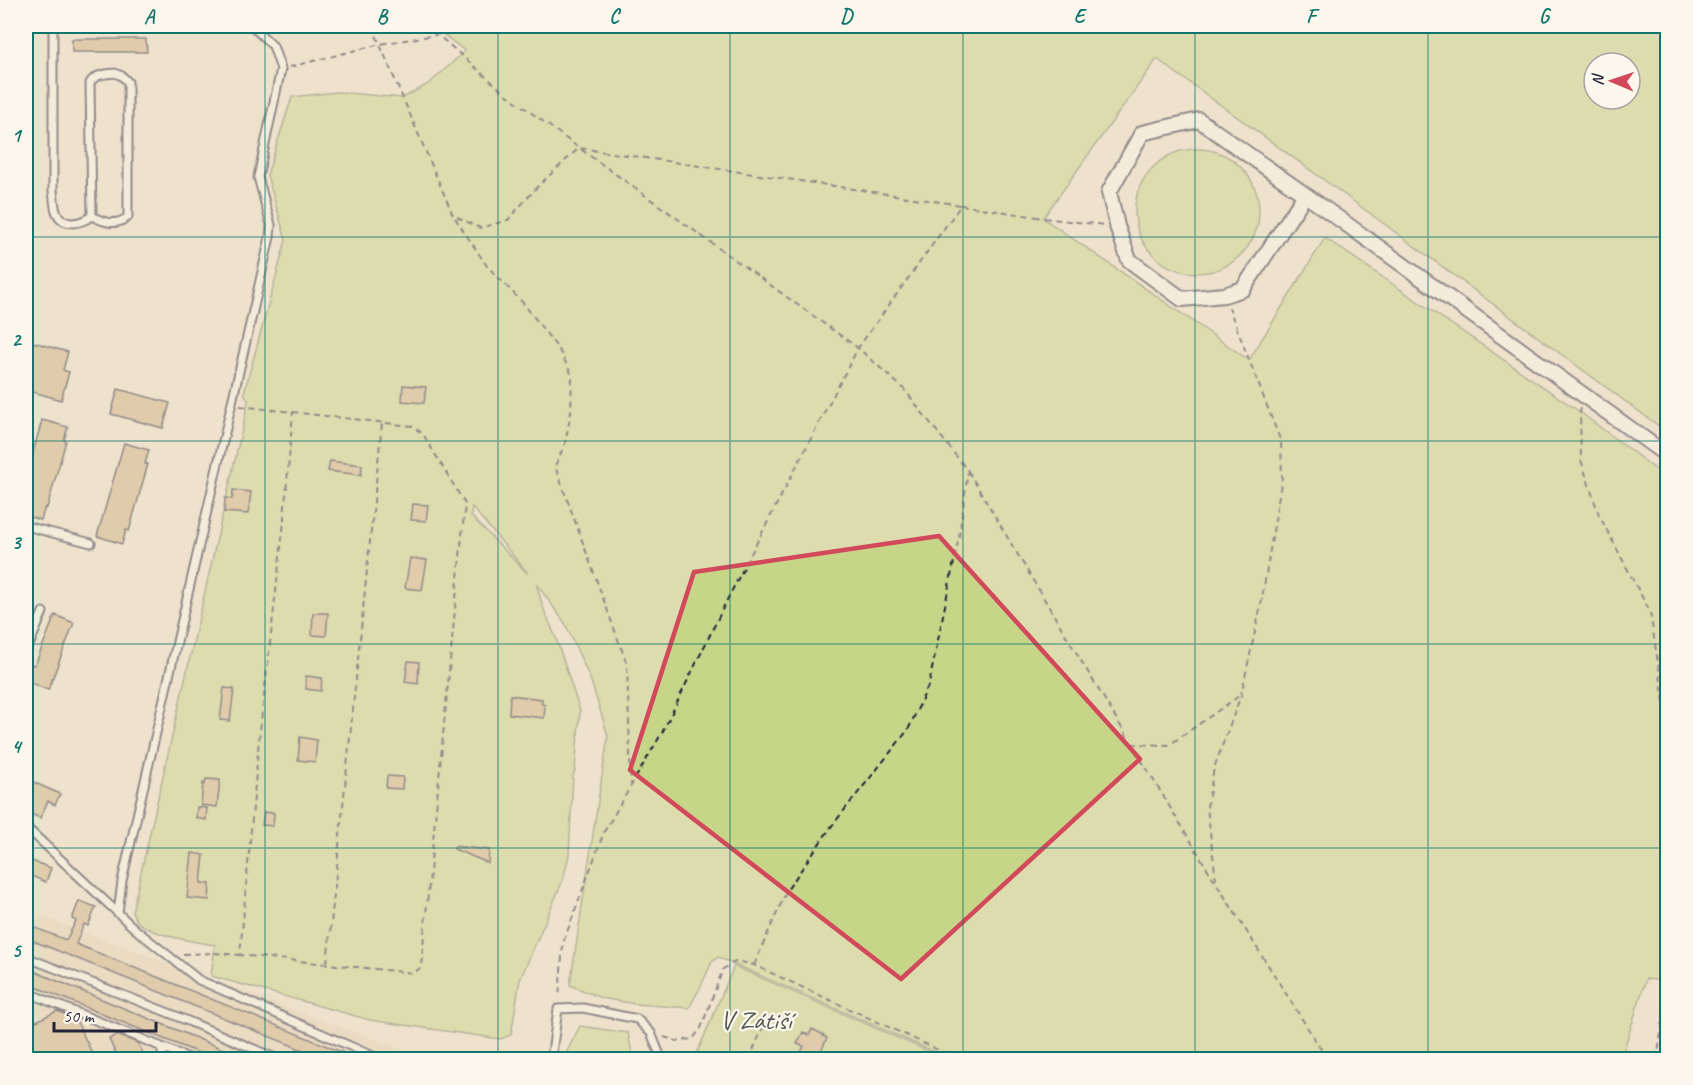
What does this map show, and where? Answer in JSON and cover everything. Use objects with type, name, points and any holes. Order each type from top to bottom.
[{"type":"street","points":[[1305,195],[1243,289],[1224,295],[1182,299],[1129,260],[1117,226],[1109,192],[1142,133],[1199,120],[1305,195],[1668,456]]},
{"type":"lane","points":[[53,26],[53,191],[56,212],[66,222],[76,224],[92,216]]},
{"type":"lane","points":[[118,913],[122,881],[270,237],[271,225],[258,177],[281,69],[273,46],[252,26]]},
{"type":"lane","points":[[115,73],[128,82],[128,217],[122,222],[113,223],[92,216],[90,83],[94,78],[104,74],[115,73]]},
{"type":"lane","points":[[26,526],[91,543]]},
{"type":"lane","points":[[26,641],[30,643],[43,612]]},
{"type":"lane","points":[[26,827],[118,913],[199,980],[382,1059]]},
{"type":"lane","points":[[26,957],[280,1059]]},
{"type":"lane","points":[[26,992],[194,1059]]},
{"type":"lane","points":[[551,1059],[558,1010],[583,1008],[637,1019],[651,1033],[660,1059]]},
{"type":"lane","points":[[160,1046],[165,1059]]},
{"type":"path","points":[[372,26],[453,216],[487,266],[524,304],[559,350],[572,375],[571,412],[565,444],[555,466],[627,664],[631,786]]},
{"type":"path","points":[[425,26],[506,94],[858,348],[903,388],[968,471],[1216,883],[1328,1059]]},
{"type":"path","points":[[281,69],[380,44],[438,35]]},
{"type":"path","points":[[453,216],[480,228],[508,220],[537,187],[579,148]]},
{"type":"path","points":[[579,148],[1043,218],[1117,226]]},
{"type":"path","points":[[558,1010],[563,943],[604,832],[663,731],[727,600],[858,348],[961,205]]},
{"type":"path","points":[[1216,883],[1207,807],[1214,768],[1241,695],[1262,606],[1282,477],[1281,442],[1224,295]]},
{"type":"path","points":[[1587,398],[1580,412],[1581,460],[1599,515],[1650,612],[1668,727]]},
{"type":"path","points":[[168,955],[214,953],[414,973],[421,967],[423,955],[465,504],[423,434],[412,426],[247,407]]},
{"type":"path","points":[[240,955],[259,739],[283,530],[293,412]]},
{"type":"path","points":[[327,964],[382,423]]},
{"type":"path","points":[[754,965],[787,890],[831,826],[908,730],[929,684],[958,537],[968,471]]},
{"type":"path","points":[[1132,744],[1169,745],[1241,695]]},
{"type":"path","points":[[651,1033],[677,1041],[693,1039],[701,1028],[723,969],[737,962],[754,965],[960,1059]]},
{"type":"path","points":[[1657,1059],[1668,985]]},
{"type":"path","points":[[749,1059],[770,1013]]},
{"type":"highlighted area","points":[[939,536],[1140,759],[901,979],[630,770],[694,572]]},
{"type":"shaded area","points":[[26,911],[428,1059],[26,1060]]},
{"type":"green space","points":[[432,26],[1667,26],[1667,432],[1157,59],[1043,218],[1249,360],[1325,238],[1580,412],[1667,478],[1667,981],[1646,979],[1621,1059],[951,1059],[718,957],[712,962],[689,1008],[635,1004],[601,998],[570,985],[608,736],[591,681],[565,623],[536,583],[580,711],[573,775],[569,855],[563,880],[520,980],[511,1035],[500,1039],[370,1020],[211,976],[215,945],[162,934],[143,926],[132,912],[247,407],[248,400],[244,393],[286,240],[267,175],[292,97],[337,92],[403,98],[430,83],[465,51]],"holes":[[[472,507],[527,572],[471,516]]]},
{"type":"green space","points":[[1197,149],[1221,154],[1232,159],[1241,167],[1249,176],[1254,187],[1259,211],[1254,235],[1249,246],[1241,255],[1232,263],[1221,268],[1197,273],[1173,268],[1162,263],[1153,255],[1145,246],[1140,235],[1135,211],[1140,187],[1145,176],[1153,167],[1162,159],[1173,154]]},
{"type":"green space","name":"V Zátiší","points":[[734,966],[946,1059],[694,1060]]},
{"type":"green space","points":[[580,1026],[628,1033],[633,1059],[563,1059]]},
{"type":"building","points":[[72,39],[146,39],[147,52],[72,52]]},
{"type":"building","points":[[26,340],[68,352],[63,370],[69,372],[61,400],[26,390]]},
{"type":"building","points":[[403,385],[426,387],[424,403],[402,401]]},
{"type":"building","points":[[118,389],[170,403],[163,428],[111,414]]},
{"type":"building","points":[[42,420],[68,427],[47,508],[45,507],[41,520],[26,516],[26,478]]},
{"type":"building","points":[[124,443],[149,450],[145,464],[148,464],[129,531],[126,530],[122,544],[97,536]]},
{"type":"building","points":[[330,461],[362,465],[361,475],[328,471]]},
{"type":"building","points":[[233,490],[251,492],[248,514],[224,512],[225,498],[232,499]]},
{"type":"building","points":[[413,504],[428,505],[426,521],[411,520]]},
{"type":"building","points":[[410,558],[427,560],[422,590],[405,588]]},
{"type":"building","points":[[313,613],[328,613],[326,636],[312,635]]},
{"type":"building","points":[[55,615],[74,623],[48,690],[26,681],[26,662],[35,665]]},
{"type":"building","points":[[408,661],[419,662],[418,684],[405,682]]},
{"type":"building","points":[[306,676],[322,678],[321,691],[306,689]]},
{"type":"building","points":[[224,688],[234,689],[230,721],[220,720]]},
{"type":"building","points":[[510,695],[542,699],[542,704],[545,705],[544,718],[509,714]]},
{"type":"building","points":[[300,737],[317,740],[315,762],[298,760]]},
{"type":"building","points":[[387,776],[403,777],[402,789],[386,788]]},
{"type":"building","points":[[206,779],[220,780],[217,807],[201,805],[203,783],[205,784]]},
{"type":"building","points":[[33,782],[60,794],[55,805],[48,801],[40,818],[26,812],[26,799]]},
{"type":"building","points":[[197,807],[207,808],[206,820],[196,818]]},
{"type":"building","points":[[264,812],[274,813],[273,826],[262,825]]},
{"type":"building","points":[[455,846],[489,850],[488,863],[454,849]]},
{"type":"building","points":[[192,853],[204,855],[201,883],[210,884],[209,900],[187,898]]},
{"type":"building","points":[[29,860],[51,868],[46,882],[26,874]]},
{"type":"building","points":[[79,901],[96,907],[88,926],[84,924],[76,944],[359,1059],[325,1059],[26,938],[26,924],[66,940],[76,921],[72,919]]},
{"type":"building","points":[[26,968],[248,1059],[214,1059],[26,983]]},
{"type":"building","points":[[57,1011],[75,1018],[95,1059],[26,1059],[26,1026]]},
{"type":"building","points":[[812,1029],[827,1038],[818,1058],[801,1052],[804,1046],[797,1044],[803,1032],[809,1035]]},
{"type":"building","points":[[117,1035],[138,1043],[146,1059],[118,1059],[109,1039]]}]
